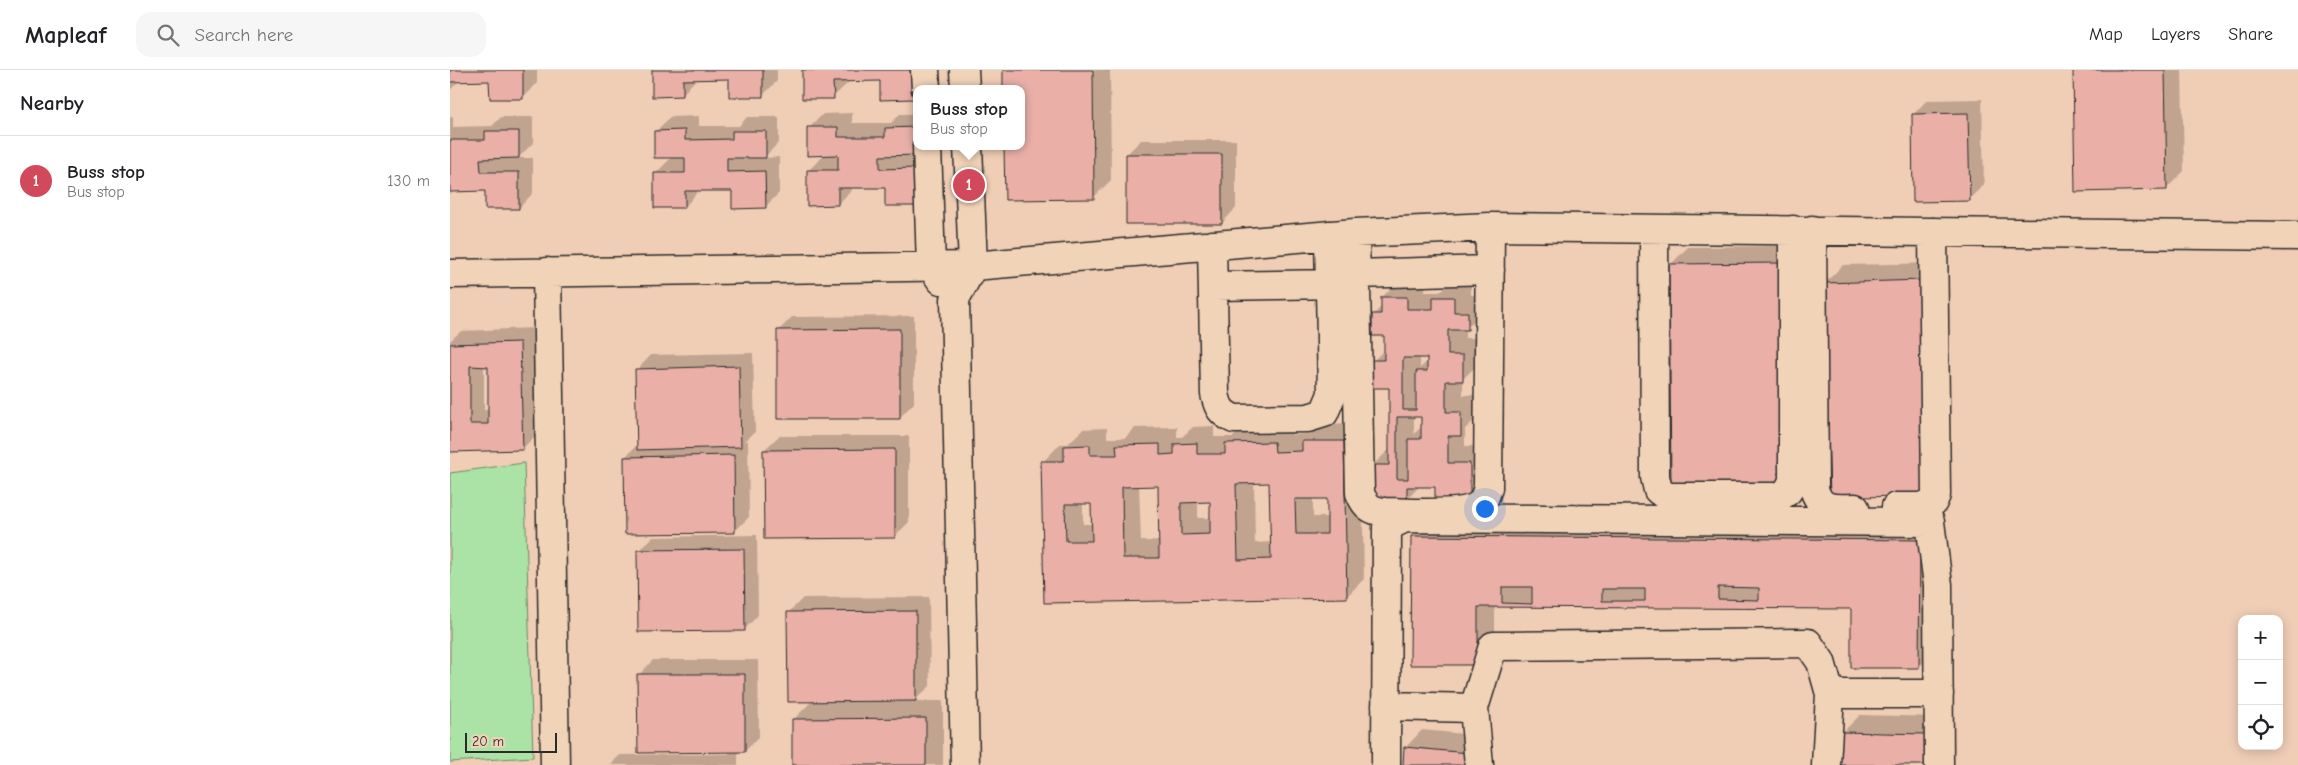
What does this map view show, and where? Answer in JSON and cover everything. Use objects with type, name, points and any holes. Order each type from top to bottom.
[{"type":"street","points":[[925,70],[926,85]]},
{"type":"street","points":[[964,70],[965,85]]},
{"type":"street","points":[[927,150],[931,266],[955,299]]},
{"type":"street","points":[[965,765],[955,299],[973,266],[968,150]]},
{"type":"street","points":[[1342,234],[1356,274],[1360,493],[1364,504],[1374,511],[1385,512],[1466,512],[1478,505],[1485,497],[1488,488],[1490,227]]},
{"type":"street","points":[[450,274],[973,266],[1342,234],[1490,227],[2298,236]]},
{"type":"street","points":[[1654,229],[1655,477],[1658,490],[1667,497],[1779,497],[1788,491],[1791,486],[1793,481],[1802,230]]},
{"type":"street","points":[[1802,230],[1814,489],[1816,499],[1822,505],[1832,508],[1922,507],[1933,502],[1936,495],[1933,232]]},
{"type":"street","points":[[1212,245],[1215,394],[1218,407],[1223,414],[1234,418],[1308,418],[1324,413],[1329,405],[1332,394],[1330,284],[1342,234]]},
{"type":"street","points":[[1356,274],[1490,270]]},
{"type":"street","points":[[547,272],[555,765]]},
{"type":"street","points":[[1213,286],[1330,284]]},
{"type":"street","points":[[1386,765],[1387,527],[1405,518],[1930,522],[1938,586],[1939,765]]},
{"type":"street","points":[[1479,765],[1474,708],[1493,646],[1808,643],[1822,662],[1830,694],[1826,765]]},
{"type":"street","points":[[1830,694],[1938,694]]},
{"type":"street","points":[[1386,706],[1474,708]]},
{"type":"green space","points":[[524,463],[533,757],[450,762],[450,473]]},
{"type":"building","points":[[450,70],[523,70],[523,99],[490,99],[489,81],[450,82]]},
{"type":"building","points":[[652,70],[763,70],[763,97],[729,97],[729,79],[683,80],[683,96],[652,97]]},
{"type":"building","points":[[802,70],[913,70],[913,99],[880,100],[880,81],[833,82],[834,99],[802,99]]},
{"type":"building","points":[[1003,70],[1093,70],[1094,199],[1005,200],[1004,150],[1025,150],[1025,85],[1003,85]]},
{"type":"building","points":[[2073,70],[2165,70],[2167,190],[2075,192]]},
{"type":"building","points":[[1968,113],[1970,201],[1913,202],[1912,114]]},
{"type":"building","points":[[807,127],[838,127],[838,137],[885,137],[885,128],[913,127],[913,150],[918,150],[918,155],[880,156],[880,169],[918,168],[918,206],[885,206],[885,188],[838,188],[838,205],[807,206],[807,170],[838,170],[838,155],[807,156]]},
{"type":"building","points":[[685,130],[685,140],[732,139],[732,131],[766,131],[766,158],[727,158],[727,172],[765,171],[766,208],[732,209],[732,191],[685,191],[685,208],[654,208],[654,173],[685,173],[685,158],[654,158],[654,131]]},
{"type":"building","points":[[485,131],[519,131],[519,158],[480,159],[481,172],[519,172],[519,209],[485,209],[485,191],[450,192],[450,140],[485,140]]},
{"type":"building","points":[[1126,154],[1222,154],[1222,224],[1126,224]]},
{"type":"building","points":[[1781,263],[1784,484],[1671,485],[1669,264]]},
{"type":"building","points":[[1923,280],[1929,495],[1830,498],[1824,283]]},
{"type":"building","points":[[1381,297],[1407,297],[1407,309],[1433,309],[1433,297],[1454,297],[1454,312],[1468,312],[1468,330],[1448,330],[1448,355],[1463,355],[1463,381],[1446,381],[1446,412],[1461,412],[1461,436],[1448,436],[1448,463],[1470,463],[1470,500],[1435,500],[1435,487],[1407,487],[1407,500],[1372,500],[1372,465],[1389,465],[1389,388],[1372,388],[1372,360],[1384,360],[1384,336],[1372,336],[1372,314],[1381,314]],"holes":[[[1403,358],[1427,358],[1427,371],[1416,371],[1416,410],[1403,410]],[[1397,417],[1421,417],[1421,439],[1408,439],[1408,479],[1397,479]]]},
{"type":"building","points":[[900,329],[900,419],[777,419],[777,330]]},
{"type":"building","points":[[520,342],[523,450],[450,452],[450,344]],"holes":[[[470,366],[488,367],[488,424],[470,424]]]},
{"type":"building","points":[[739,366],[741,447],[637,450],[635,369]]},
{"type":"building","points":[[1302,441],[1344,441],[1347,598],[1044,603],[1041,461],[1064,461],[1064,446],[1090,445],[1090,455],[1117,455],[1116,445],[1160,444],[1160,455],[1174,454],[1174,444],[1197,443],[1197,454],[1225,454],[1225,443],[1274,442],[1275,452],[1302,451]],"holes":[[[1269,483],[1271,559],[1238,560],[1236,484]],[[1158,486],[1159,558],[1123,558],[1122,487]],[[1295,499],[1327,499],[1327,534],[1296,534]],[[1210,502],[1210,534],[1181,535],[1181,503]],[[1065,504],[1091,504],[1092,541],[1066,541]]]},
{"type":"building","points":[[895,449],[895,538],[764,539],[763,450]]},
{"type":"building","points":[[734,455],[735,533],[625,534],[624,457]]},
{"type":"building","points":[[1411,536],[1920,540],[1919,668],[1851,668],[1851,609],[1478,607],[1478,665],[1410,665]],"holes":[[[1502,587],[1532,587],[1532,604],[1502,603]],[[1718,587],[1759,588],[1759,600],[1718,599]],[[1602,589],[1645,589],[1645,601],[1602,601]]]},
{"type":"building","points":[[744,549],[745,631],[638,632],[637,550]]},
{"type":"building","points":[[916,611],[916,701],[788,702],[787,612]]},
{"type":"building","points":[[637,674],[745,674],[745,752],[638,753]]},
{"type":"building","points":[[926,718],[926,765],[792,765],[792,719]]},
{"type":"building","points":[[1841,732],[1925,734],[1925,765],[1840,765]]},
{"type":"building","points":[[1404,747],[1468,753],[1471,765],[1403,765]]},
{"type":"place","name":"Buss stop","points":[[969,185]]}]
